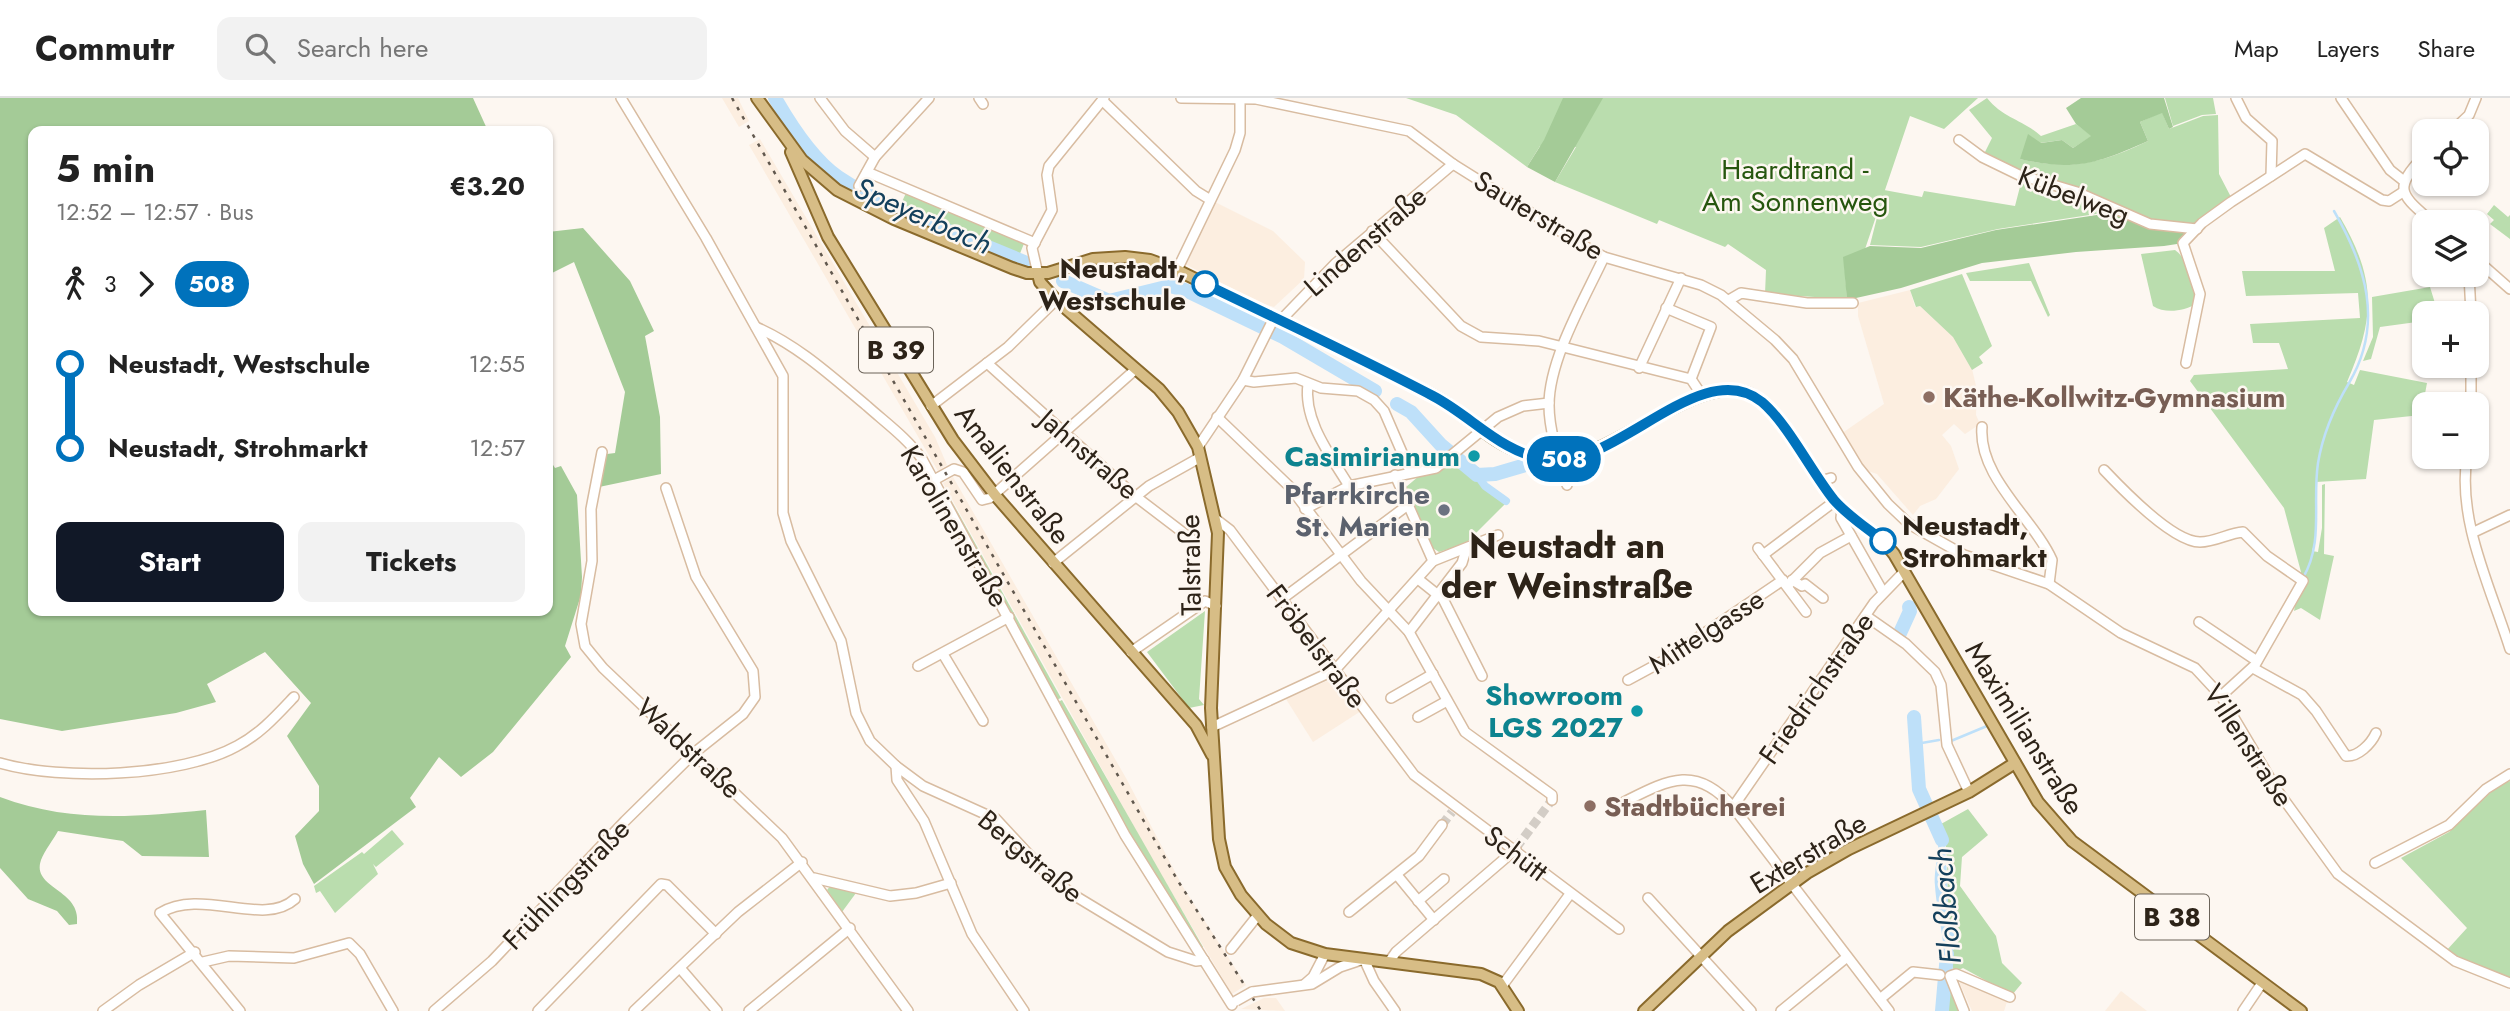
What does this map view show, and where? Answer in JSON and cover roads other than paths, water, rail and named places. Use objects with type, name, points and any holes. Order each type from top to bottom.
[{"type":"main road","points":[[757,98],[786,140],[820,177],[845,195],[894,219],[1023,272],[1053,273],[1050,286],[1056,300]]},
{"type":"main road","name":"Amalienstraße","points":[[786,140],[810,197],[847,270],[931,406],[995,495],[1196,725],[1213,757]]},
{"type":"main road","points":[[810,197],[812,186],[820,177]]},
{"type":"main road","name":"B 38","points":[[1053,273],[1083,262],[1111,257],[1138,257],[1177,270],[1273,325],[1437,398],[1520,453],[1559,460],[1605,447],[1701,394],[1740,391],[1761,401],[1825,479],[1838,505],[1883,542],[1904,572]]},
{"type":"main road","name":"Talstraße","points":[[1038,274],[1040,282],[1056,300],[1159,389],[1178,412],[1198,452],[1217,520],[1211,708],[1222,858],[1236,888],[1258,915]]},
{"type":"main road","name":"Maximilianstraße","points":[[1904,572],[2038,802],[2072,841],[2301,1011]]},
{"type":"main road","points":[[1186,714],[1200,717],[1211,708]]},
{"type":"main road","points":[[1196,725],[1212,727]]},
{"type":"main road","name":"Exterstraße","points":[[1644,1011],[1701,954],[1791,884],[1841,853],[1969,792],[2015,763]]},
{"type":"main road","name":"B 39","points":[[1258,915],[1284,939],[1310,951],[1481,974],[1502,986]]},
{"type":"main road","points":[[1502,986],[1518,1011]]},
{"type":"street","points":[[621,98],[783,376],[780,498],[786,529],[841,641],[860,724],[875,747],[896,766],[897,780],[917,808],[972,934],[1024,1011]]},
{"type":"street","points":[[820,98],[845,131],[875,157]]},
{"type":"street","points":[[859,186],[875,157],[929,98]]},
{"type":"street","name":"Sauterstraße","points":[[1181,98],[1240,99],[1316,109],[1409,131],[1453,164],[1537,219],[1604,257],[1681,278],[1729,300],[1793,359],[1842,444],[1888,504]]},
{"type":"street","points":[[2236,98],[2246,118],[2272,141],[2271,176]]},
{"type":"street","points":[[2341,98],[2390,170],[2404,181]]},
{"type":"street","points":[[2465,119],[2476,98]]},
{"type":"street","points":[[1038,274],[1032,248],[1052,210],[1046,175],[1049,166],[1104,99],[1196,191],[1209,199]]},
{"type":"street","points":[[1177,270],[1240,133],[1240,99]]},
{"type":"street","name":"Kübelweg","points":[[1959,140],[1983,157],[2019,175],[2077,192],[2150,224],[2197,229]]},
{"type":"street","points":[[2186,363],[2200,295],[2183,243],[2231,202],[2307,154],[2382,200],[2389,201],[2403,192]]},
{"type":"street","name":"Lindenstraße","points":[[1198,452],[1217,417],[1243,380],[1273,325],[1372,232],[1453,164]]},
{"type":"street","points":[[2412,171],[2404,181],[2403,192],[2406,200],[2418,210]]},
{"type":"street","points":[[867,172],[1035,243]]},
{"type":"street","points":[[1372,232],[1467,332],[1481,337],[1539,341],[1691,379],[1701,394]]},
{"type":"street","points":[[1567,485],[1559,460],[1549,403],[1563,347],[1604,257]]},
{"type":"street","points":[[1023,272],[1033,258]]},
{"type":"street","points":[[2489,271],[2510,289]]},
{"type":"street","points":[[1639,368],[1681,278]]},
{"type":"street","points":[[1729,300],[1741,293],[1807,303],[1853,303]]},
{"type":"street","points":[[931,406],[1023,334],[1056,300]]},
{"type":"street","points":[[1666,308],[1711,327],[1691,379]]},
{"type":"street","name":"Karolinenstraße","points":[[756,327],[788,341],[804,353],[905,439],[922,459],[1125,835],[1232,1005]]},
{"type":"street","name":"Jahnstraße","points":[[987,363],[1135,496],[1194,541]]},
{"type":"street","points":[[934,480],[954,469],[963,472],[982,500],[995,495],[1136,369]]},
{"type":"street","points":[[1243,380],[1254,382],[1292,377],[1321,388],[1358,391],[1379,404],[1410,471]]},
{"type":"street","points":[[1308,384],[1315,426],[1349,486]]},
{"type":"street","points":[[1305,509],[1349,486],[1410,471],[1436,468],[1480,429],[1515,408],[1549,403]]},
{"type":"street","points":[[1217,417],[1290,487],[1361,581],[1392,610],[1409,632],[1465,732],[1552,798]]},
{"type":"street","points":[[1982,427],[1990,461],[2007,494],[2052,560],[2049,584]]},
{"type":"street","name":"Waldstraße","points":[[602,452],[591,509],[592,561],[581,635],[587,650],[768,823],[814,878],[907,1011]]},
{"type":"street","points":[[1053,563],[1135,496],[1198,452]]},
{"type":"street","points":[[2465,469],[2464,485],[2474,532],[2510,649]]},
{"type":"street","points":[[2104,470],[2131,497],[2178,534],[2199,543],[2243,532],[2267,556],[2303,580],[2255,664],[2221,696]]},
{"type":"street","points":[[1395,475],[1433,561]]},
{"type":"street","name":"Frühlingstraße","points":[[434,1011],[492,961],[600,846],[694,753],[748,708],[757,689],[748,661],[696,577],[666,488]]},
{"type":"street","name":"Villenstraße","points":[[1888,504],[1909,524],[1947,547],[2049,584],[2121,633],[2195,668],[2221,696],[2277,790],[2338,874],[2455,961],[2510,983]]},
{"type":"street","points":[[1282,599],[1408,505]]},
{"type":"street","points":[[1806,612],[1788,582],[1760,551],[1838,505],[1841,518],[1883,592]]},
{"type":"street","points":[[2474,532],[2510,515]]},
{"type":"street","name":"Fröbelstraße","points":[[1217,520],[1230,530],[1414,775]]},
{"type":"street","points":[[1212,727],[1335,670],[1392,610],[1433,561],[1498,535]]},
{"type":"street","name":"Mittelgasse","points":[[1628,680],[1665,660],[1788,582],[1806,565],[1851,536]]},
{"type":"street","points":[[1409,632],[1462,563],[1466,550]]},
{"type":"street","name":"Friedrichstraße","points":[[1733,807],[1883,592],[1904,572]]},
{"type":"street","points":[[1418,579],[1438,595],[1458,623],[1482,676]]},
{"type":"street","points":[[1788,582],[1802,586],[1805,584],[1823,598]]},
{"type":"street","points":[[1131,652],[1205,601],[1216,606]]},
{"type":"street","points":[[1866,616],[1906,644],[1935,671],[1941,685],[1947,745],[1969,792]]},
{"type":"street","points":[[918,666],[1009,617]]},
{"type":"street","points":[[2199,622],[2302,695],[2346,756],[2354,755],[2363,749],[2376,733]]},
{"type":"street","points":[[943,654],[983,722]]},
{"type":"street","points":[[1391,698],[1433,674]]},
{"type":"street","points":[[0,763],[33,770],[105,774],[204,761],[248,740],[294,697]]},
{"type":"street","points":[[1418,718],[1447,701]]},
{"type":"street","name":"Bergstraße","points":[[896,766],[932,791],[996,820],[1045,873],[1072,894],[1168,953],[1196,961],[1204,960]]},
{"type":"street","points":[[2375,863],[2449,825],[2493,783],[2510,774]]},
{"type":"street","name":"Schütt","points":[[1414,775],[1454,810],[1515,850],[1619,929]]},
{"type":"street","points":[[1622,803],[1666,782],[1693,779],[1716,790],[1733,807],[1889,1011]]},
{"type":"street","points":[[1349,912],[1419,856],[1442,825]]},
{"type":"street","points":[[1389,962],[1396,952],[1515,850]]},
{"type":"street","points":[[634,1011],[716,934],[802,862]]},
{"type":"street","points":[[1397,876],[1434,920]]},
{"type":"street","points":[[814,878],[890,896],[916,893],[951,883]]},
{"type":"street","points":[[1418,901],[1444,879]]},
{"type":"street","points":[[538,1011],[661,884],[667,885],[716,934]]},
{"type":"street","points":[[1502,986],[1570,894]]},
{"type":"street","points":[[1648,898],[1751,1011]]},
{"type":"street","points":[[240,1011],[195,952],[160,913],[175,905],[190,903],[257,909],[282,907],[295,900]]},
{"type":"street","points":[[1231,949],[1258,915]]},
{"type":"street","points":[[749,1011],[850,928]]},
{"type":"street","points":[[203,962],[229,956],[294,958],[349,943],[360,954],[393,1011]]},
{"type":"street","points":[[103,1011],[195,952]]},
{"type":"street","points":[[1325,954],[1330,964],[1329,973]]},
{"type":"street","points":[[1301,987],[1313,977],[1325,954]]},
{"type":"street","points":[[1782,1011],[1847,957]]},
{"type":"street","points":[[1232,1005],[1252,992],[1267,988],[1312,984],[1329,973],[1364,959],[1395,1011]]},
{"type":"street","points":[[1351,964],[1371,974]]},
{"type":"street","points":[[680,968],[716,1011]]},
{"type":"street","points":[[1880,999],[1913,972],[1940,975]]},
{"type":"street","points":[[1964,1011],[1954,975],[2010,997]]},
{"type":"street","points":[[2243,1011],[2262,983]]},
{"type":"water","points":[[1939,820],[1946,856],[1950,924],[1954,928],[1958,946],[1951,952],[1948,974],[1943,973],[1943,940],[1935,886],[1938,839],[1934,822]]},
{"type":"waterway","name":"Speyerbach","points":[[775,98],[795,131],[828,170],[838,177],[904,212],[1024,262]]},
{"type":"waterway","points":[[2303,578],[2315,536],[2316,478],[2320,452],[2334,411],[2360,361],[2368,317],[2362,274],[2355,253],[2334,211]]},
{"type":"waterway","name":"Speyerbach","points":[[1063,281],[1109,301],[1170,286],[1185,290],[1283,337],[1375,391]]},
{"type":"waterway","name":"Speyerbach","points":[[1397,404],[1411,412],[1441,445],[1477,475],[1495,474],[1529,464]]},
{"type":"waterway","name":"Speyerbach","points":[[1477,475],[1485,486],[1506,501]]},
{"type":"waterway","name":"Floßbach","points":[[1900,633],[1910,611],[1909,607]]},
{"type":"waterway","name":"Floßbach","points":[[1914,717],[1919,789],[1942,840]]},
{"type":"waterway","points":[[1951,741],[1987,726]]},
{"type":"waterway","points":[[1916,744],[1939,740]]},
{"type":"waterway","points":[[1942,1011],[1947,954]]},
{"type":"tunnel","points":[[1516,848],[1552,800]]},
{"type":"tunnel","points":[[1442,825],[1452,812]]},
{"type":"railway","points":[[732,98],[1178,881],[1261,1011]]},
{"type":"place","name":"Neustadt, Westschule","points":[[1205,284]]},
{"type":"place","name":"Käthe-Kollwitz-Gymnasium","points":[[1929,397]]},
{"type":"place","name":"Casimirianum","points":[[1474,456]]},
{"type":"place","name":"Pfarrkirche St. Marien","points":[[1444,510]]},
{"type":"place","name":"Neustadt, Strohmarkt","points":[[1883,541]]},
{"type":"place","name":"Showroom LGS 2027","points":[[1637,711]]},
{"type":"place","name":"Stadtbücherei","points":[[1590,806]]},
{"type":"district","name":"Neustadt an der Weinstraße","points":[[1567,566]]},
{"type":"park label","name":"Haardtrand - Am Sonnenweg","points":[[1795,185]]}]
